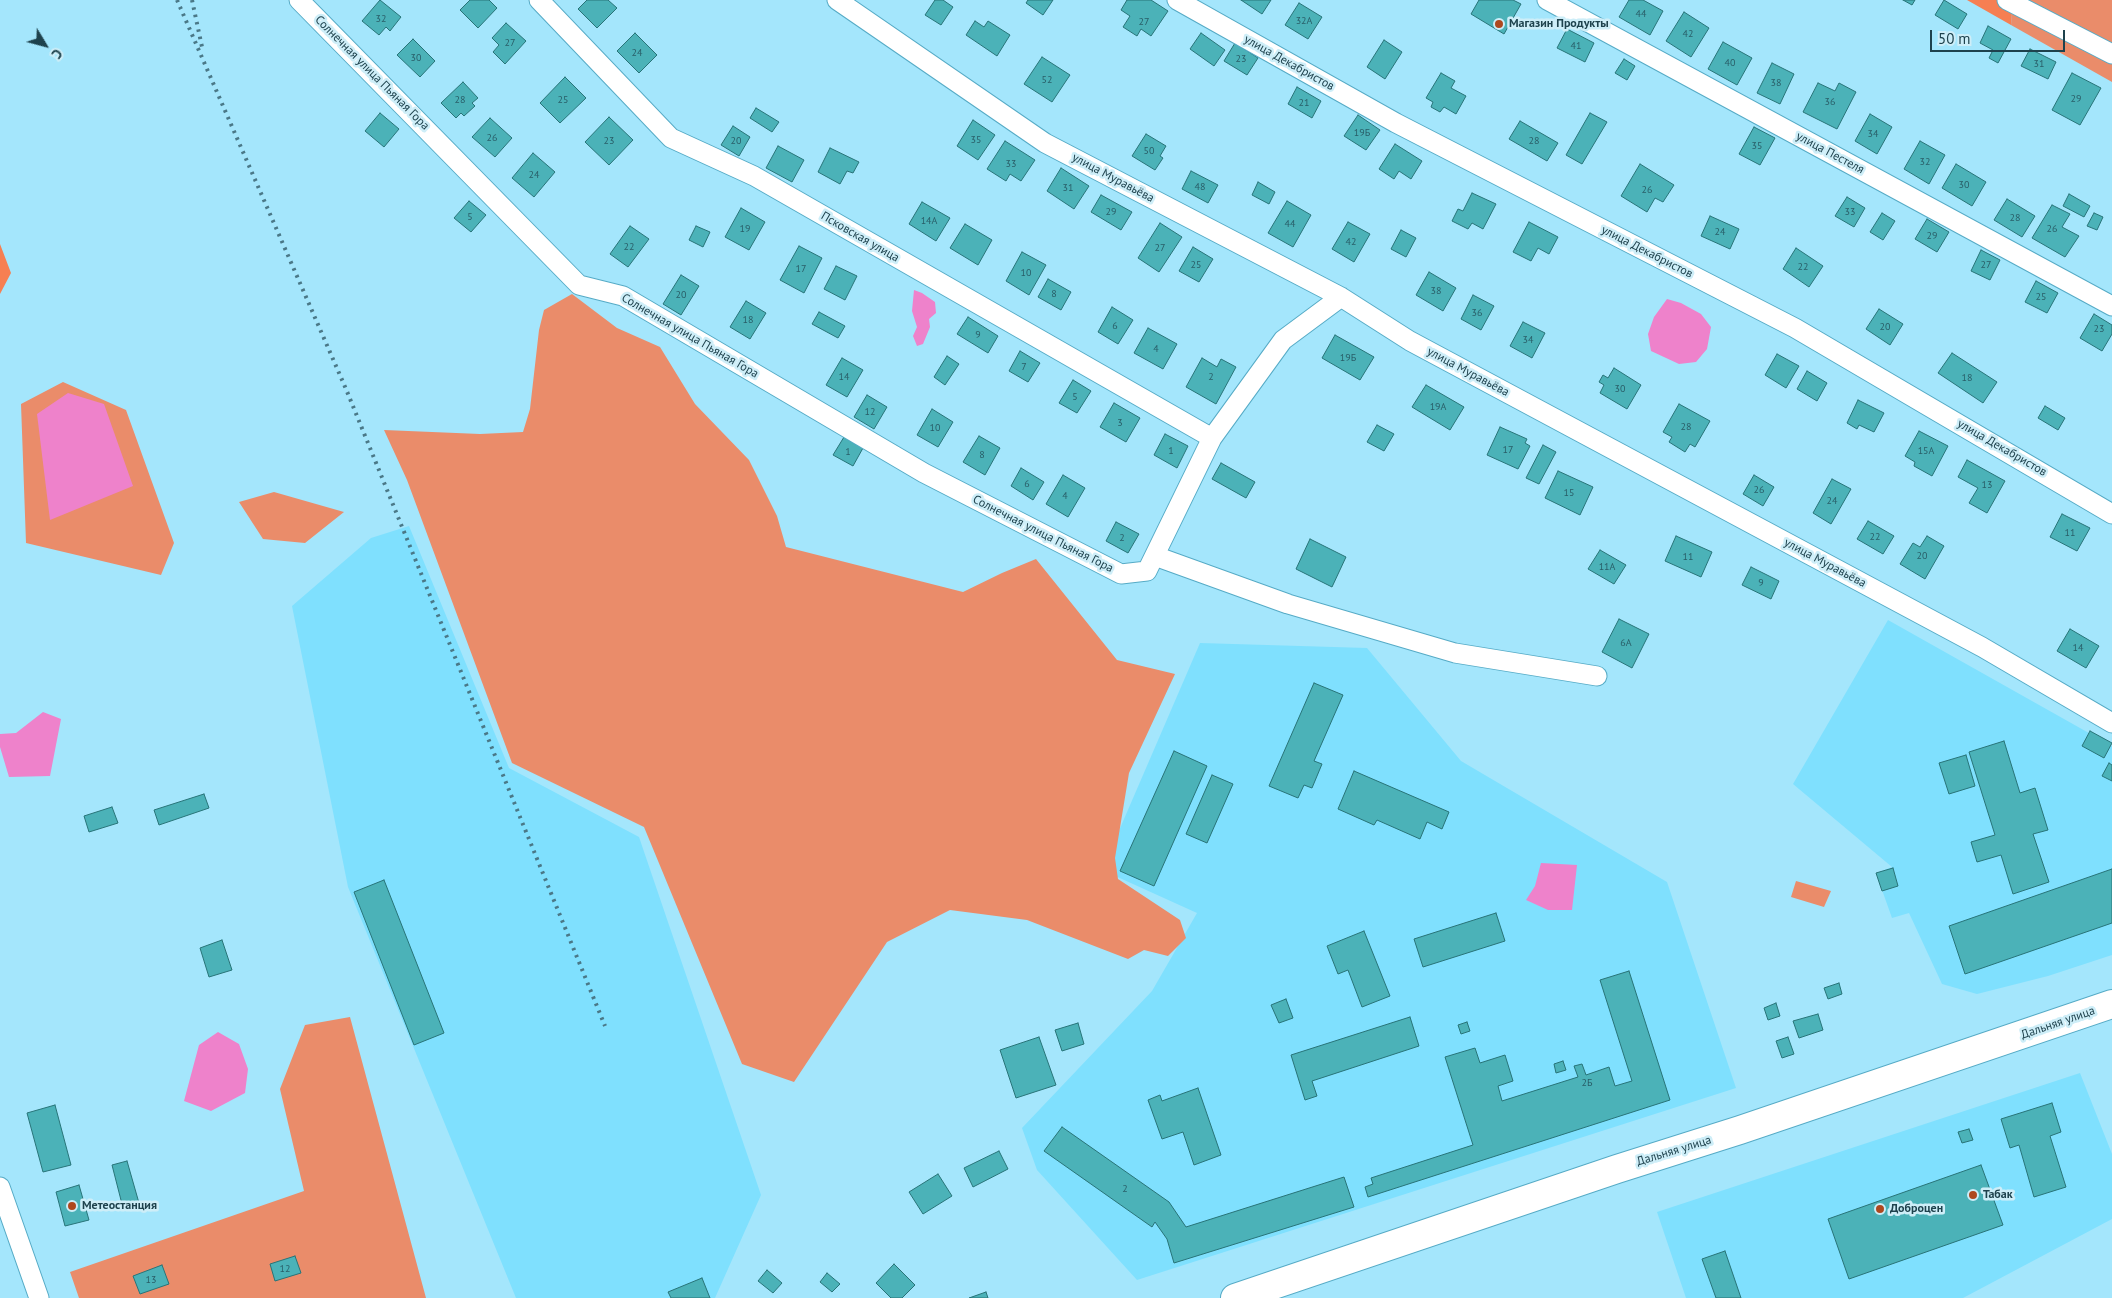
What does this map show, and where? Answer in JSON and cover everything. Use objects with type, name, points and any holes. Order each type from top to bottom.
[{"type":"main road","name":"Дальняя улица","points":[[1235,1298],[2112,1004]]},
{"type":"street","name":"Солнечная улица Пьяная Гора","points":[[299,0],[580,285],[623,296],[924,473],[1121,574],[1147,571],[1155,556]]},
{"type":"street","name":"Псковская улица","points":[[539,0],[671,138],[754,176],[1212,438]]},
{"type":"street","name":"улица Муравьёва","points":[[837,0],[1045,143],[1341,297],[1410,341],[1982,648],[2112,723]]},
{"type":"street","name":"улица Декабристов","points":[[1177,0],[1396,123],[1795,328],[2112,514]]},
{"type":"street","name":"улица Пестеля","points":[[1548,0],[2112,306]]},
{"type":"street","points":[[2007,0],[2112,54]]},
{"type":"street","points":[[1341,297],[1283,340],[1212,438],[1155,556],[1288,604],[1455,653],[1597,676]]},
{"type":"street","points":[[0,1186],[39,1298]]},
{"type":"shaded area","points":[[1967,0],[2013,0],[2011,25]]},
{"type":"shaded area","points":[[2013,0],[2112,0],[2112,82],[2011,25]]},
{"type":"shaded area","points":[[0,244],[11,273],[0,294]]},
{"type":"shaded area","points":[[914,290],[935,302],[936,313],[929,319],[930,327],[923,344],[917,346],[913,336],[917,327],[912,311]]},
{"type":"shaded area","points":[[572,294],[617,328],[660,347],[695,404],[749,460],[777,516],[786,547],[963,592],[1036,559],[1117,660],[1175,674],[1129,773],[1115,858],[1118,879],[1180,920],[1186,938],[1168,956],[1144,950],[1128,959],[1027,920],[950,910],[887,942],[794,1082],[742,1064],[644,827],[512,763],[407,480],[384,430],[480,434],[523,432],[530,409],[539,330],[544,310]]},
{"type":"shaded area","points":[[1667,299],[1681,303],[1701,314],[1711,327],[1707,349],[1696,362],[1679,364],[1651,351],[1648,334],[1654,317]]},
{"type":"shaded area","points":[[63,382],[126,410],[174,543],[161,575],[26,543],[21,404]]},
{"type":"shaded area","points":[[68,393],[104,404],[133,486],[50,520],[37,414]]},
{"type":"shaded area","points":[[274,492],[344,512],[305,543],[263,539],[239,502]]},
{"type":"shaded area","points":[[409,526],[509,768],[639,837],[761,1195],[715,1298],[516,1298],[348,887],[292,606],[371,538]]},
{"type":"shaded area","points":[[1888,620],[2112,746],[2112,955],[2048,976],[1977,994],[1942,984],[1909,913],[1892,918],[1876,873],[1892,867],[1793,784]]},
{"type":"shaded area","points":[[1200,643],[1367,648],[1461,761],[1667,882],[1736,1088],[1137,1280],[1037,1170],[1022,1128],[1152,991],[1197,913],[1102,870]]},
{"type":"shaded area","points":[[43,712],[61,719],[50,776],[9,777],[0,747],[0,734],[16,733]]},
{"type":"shaded area","points":[[1541,863],[1577,865],[1572,910],[1548,910],[1526,900],[1535,886]]},
{"type":"shaded area","points":[[1796,881],[1831,891],[1824,907],[1791,897]]},
{"type":"shaded area","points":[[350,1017],[426,1298],[79,1298],[70,1272],[304,1191],[280,1089],[305,1025]]},
{"type":"shaded area","points":[[218,1032],[239,1044],[248,1069],[245,1093],[211,1111],[184,1101],[199,1045]]},
{"type":"shaded area","points":[[2080,1073],[2112,1154],[2112,1219],[1963,1298],[1686,1298],[1657,1212]]},
{"type":"building","points":[[380,0],[401,17],[390,31],[386,27],[379,35],[362,21]]},
{"type":"building","points":[[470,0],[489,0],[497,8],[478,28],[460,10]]},
{"type":"building","points":[[587,0],[608,0],[617,8],[597,28],[578,9]]},
{"type":"building","points":[[935,0],[943,0],[953,7],[941,25],[925,15]]},
{"type":"building","points":[[1028,0],[1053,0],[1043,15],[1026,3]]},
{"type":"building","points":[[1127,0],[1151,0],[1168,11],[1151,36],[1141,29],[1137,36],[1123,27],[1130,16],[1121,10]]},
{"type":"building","points":[[1241,0],[1271,0],[1262,14]]},
{"type":"building","name":"Магазин Продукты","points":[[1479,0],[1513,0],[1521,4],[1504,34],[1471,14]]},
{"type":"building","points":[[1629,0],[1643,0],[1663,11],[1650,35],[1619,17]]},
{"type":"building","points":[[1903,0],[1915,0],[1912,5]]},
{"type":"building","points":[[1944,0],[1967,14],[1958,29],[1935,15]]},
{"type":"building","points":[[1299,3],[1322,17],[1308,39],[1285,25]]},
{"type":"building","points":[[1684,12],[1709,28],[1691,57],[1666,41]]},
{"type":"building","points":[[975,21],[984,27],[988,21],[1010,35],[997,56],[966,35]]},
{"type":"building","points":[[506,23],[526,41],[505,64],[493,52],[499,45],[492,38]]},
{"type":"building","points":[[1988,26],[2011,39],[1998,63],[1989,58],[1993,50],[1980,43]]},
{"type":"building","points":[[1567,29],[1594,43],[1585,62],[1557,48]]},
{"type":"building","points":[[635,33],[657,55],[639,73],[617,51]]},
{"type":"building","points":[[1201,33],[1225,50],[1214,66],[1190,49]]},
{"type":"building","points":[[413,39],[435,61],[420,77],[397,55]]},
{"type":"building","points":[[1384,40],[1402,52],[1385,79],[1367,67]]},
{"type":"building","points":[[1723,42],[1752,58],[1737,85],[1708,69]]},
{"type":"building","points":[[1235,43],[1258,58],[1247,75],[1224,61]]},
{"type":"building","points":[[2030,49],[2056,62],[2048,79],[2021,66]]},
{"type":"building","points":[[1042,57],[1070,75],[1052,102],[1024,84]]},
{"type":"building","points":[[1624,59],[1635,66],[1627,80],[1615,73]]},
{"type":"building","points":[[1772,63],[1794,74],[1780,104],[1757,93]]},
{"type":"building","points":[[1441,73],[1455,81],[1451,88],[1466,96],[1456,114],[1444,107],[1440,112],[1431,107],[1433,102],[1426,98]]},
{"type":"building","points":[[2072,73],[2101,88],[2080,125],[2052,110]]},
{"type":"building","points":[[565,77],[586,98],[560,123],[540,103]]},
{"type":"building","points":[[463,82],[478,98],[472,103],[475,106],[464,116],[461,113],[456,118],[441,103]]},
{"type":"building","points":[[1818,83],[1835,91],[1839,83],[1856,92],[1837,129],[1803,112]]},
{"type":"building","points":[[1297,87],[1321,101],[1312,118],[1288,104]]},
{"type":"building","points":[[756,108],[779,122],[772,132],[750,118]]},
{"type":"building","points":[[380,113],[399,129],[384,147],[365,131]]},
{"type":"building","points":[[1590,113],[1607,122],[1582,164],[1566,155]]},
{"type":"building","points":[[1870,114],[1892,127],[1877,154],[1855,141]]},
{"type":"building","points":[[1358,115],[1380,130],[1366,150],[1344,136]]},
{"type":"building","points":[[609,117],[633,140],[609,165],[585,142]]},
{"type":"building","points":[[490,118],[512,138],[495,157],[472,137]]},
{"type":"building","points":[[973,120],[995,135],[978,160],[957,146]]},
{"type":"building","points":[[1520,121],[1558,143],[1547,161],[1509,139]]},
{"type":"building","points":[[733,126],[750,137],[739,156],[721,145]]},
{"type":"building","points":[[1754,127],[1775,138],[1760,165],[1739,154]]},
{"type":"building","points":[[1146,134],[1166,146],[1160,156],[1163,158],[1155,170],[1132,156]]},
{"type":"building","points":[[1005,141],[1035,160],[1021,181],[1010,174],[1006,181],[987,169]]},
{"type":"building","points":[[1920,141],[1945,155],[1929,184],[1904,169]]},
{"type":"building","points":[[1395,144],[1422,161],[1411,179],[1399,171],[1394,179],[1379,169]]},
{"type":"building","points":[[778,146],[804,160],[792,182],[766,168]]},
{"type":"building","points":[[830,148],[859,162],[853,173],[847,171],[840,184],[818,172]]},
{"type":"building","points":[[533,153],[555,172],[534,197],[512,178]]},
{"type":"building","points":[[1640,164],[1674,185],[1663,202],[1655,198],[1647,212],[1621,196]]},
{"type":"building","points":[[1956,164],[1986,182],[1972,206],[1942,188]]},
{"type":"building","points":[[1061,168],[1089,186],[1074,209],[1047,191]]},
{"type":"building","points":[[1191,171],[1218,185],[1208,203],[1182,189]]},
{"type":"building","points":[[1258,182],[1275,192],[1269,204],[1252,195]]},
{"type":"building","points":[[1472,193],[1496,204],[1483,229],[1472,223],[1468,229],[1452,221],[1458,209],[1463,211]]},
{"type":"building","points":[[2069,194],[2090,206],[2084,217],[2063,206]]},
{"type":"building","points":[[1101,195],[1132,212],[1121,230],[1091,212]]},
{"type":"building","points":[[1847,197],[1865,208],[1854,227],[1835,216]]},
{"type":"building","points":[[2007,199],[2035,216],[2022,237],[1994,220]]},
{"type":"building","points":[[469,201],[486,215],[471,232],[454,218]]},
{"type":"building","points":[[1287,201],[1311,215],[1293,247],[1268,233]]},
{"type":"building","points":[[922,202],[950,218],[936,241],[909,224]]},
{"type":"building","points":[[2052,205],[2070,214],[2062,227],[2079,236],[2065,257],[2032,238]]},
{"type":"building","points":[[741,208],[765,222],[749,250],[725,237]]},
{"type":"building","points":[[1882,213],[1895,221],[1883,240],[1870,232]]},
{"type":"building","points":[[2094,213],[2103,217],[2097,230],[2087,226]]},
{"type":"building","points":[[1710,216],[1739,229],[1730,249],[1701,236]]},
{"type":"building","points":[[1927,219],[1949,232],[1937,252],[1915,239]]},
{"type":"building","points":[[1348,222],[1370,234],[1354,262],[1332,249]]},
{"type":"building","points":[[1529,222],[1558,237],[1549,254],[1538,248],[1531,261],[1513,252]]},
{"type":"building","points":[[1160,223],[1182,237],[1159,272],[1138,258]]},
{"type":"building","points":[[965,224],[992,240],[978,265],[950,248]]},
{"type":"building","points":[[630,226],[649,239],[628,267],[610,254]]},
{"type":"building","points":[[696,226],[710,232],[703,247],[689,240]]},
{"type":"building","points":[[1401,230],[1416,238],[1406,257],[1391,249]]},
{"type":"building","points":[[799,246],[822,258],[804,293],[780,280]]},
{"type":"building","points":[[1193,247],[1213,259],[1199,282],[1179,271]]},
{"type":"building","points":[[1796,248],[1823,266],[1809,287],[1783,269]]},
{"type":"building","points":[[1981,250],[2000,260],[1990,280],[1971,271]]},
{"type":"building","points":[[1022,252],[1046,265],[1029,295],[1006,281]]},
{"type":"building","points":[[836,266],[857,276],[845,300],[824,289]]},
{"type":"building","points":[[1429,272],[1456,288],[1443,311],[1416,295]]},
{"type":"building","points":[[681,275],[699,286],[681,315],[663,304]]},
{"type":"building","points":[[1048,279],[1071,292],[1061,310],[1038,297]]},
{"type":"building","points":[[2036,281],[2058,293],[2047,313],[2025,302]]},
{"type":"building","points":[[1473,295],[1494,306],[1481,330],[1461,319]]},
{"type":"building","points":[[746,301],[766,313],[750,339],[730,327]]},
{"type":"building","points":[[1112,307],[1133,320],[1118,344],[1098,332]]},
{"type":"building","points":[[1879,309],[1903,324],[1890,345],[1866,329]]},
{"type":"building","points":[[819,312],[845,326],[838,338],[812,324]]},
{"type":"building","points":[[2094,314],[2112,325],[2112,334],[2102,351],[2080,338]]},
{"type":"building","points":[[968,317],[998,336],[988,353],[957,334]]},
{"type":"building","points":[[1523,322],[1545,333],[1532,358],[1510,346]]},
{"type":"building","points":[[1148,328],[1177,344],[1163,369],[1134,353]]},
{"type":"building","points":[[1335,335],[1374,357],[1360,380],[1322,358]]},
{"type":"building","points":[[1020,351],[1040,363],[1028,382],[1009,371]]},
{"type":"building","points":[[1952,353],[1997,382],[1983,403],[1938,373]]},
{"type":"building","points":[[1777,354],[1799,366],[1786,388],[1765,375]]},
{"type":"building","points":[[947,356],[959,364],[945,385],[934,377]]},
{"type":"building","points":[[842,358],[863,370],[847,397],[826,385]]},
{"type":"building","points":[[1202,358],[1217,367],[1221,359],[1236,367],[1216,404],[1186,387]]},
{"type":"building","points":[[1614,368],[1641,385],[1627,409],[1600,393],[1604,385],[1599,382],[1603,375],[1608,378]]},
{"type":"building","points":[[1807,371],[1827,383],[1817,401],[1797,389]]},
{"type":"building","points":[[1073,380],[1091,391],[1077,413],[1059,403]]},
{"type":"building","points":[[1426,385],[1464,407],[1450,430],[1412,407]]},
{"type":"building","points":[[867,395],[887,407],[874,429],[854,417]]},
{"type":"building","points":[[1858,400],[1884,413],[1874,432],[1859,425],[1857,429],[1847,423]]},
{"type":"building","points":[[1114,403],[1140,418],[1126,442],[1100,427]]},
{"type":"building","points":[[1679,404],[1710,421],[1695,447],[1690,444],[1685,452],[1669,442],[1672,437],[1663,432]]},
{"type":"building","points":[[2045,406],[2065,418],[2058,430],[2038,418]]},
{"type":"building","points":[[932,409],[953,422],[938,447],[917,435]]},
{"type":"building","points":[[1377,425],[1394,434],[1384,451],[1367,442]]},
{"type":"building","points":[[1500,427],[1527,439],[1525,443],[1530,446],[1518,469],[1487,455]]},
{"type":"building","points":[[1919,431],[1948,446],[1932,476],[1914,466],[1915,462],[1905,456]]},
{"type":"building","points":[[1165,434],[1188,446],[1177,468],[1154,455]]},
{"type":"building","points":[[979,436],[1000,448],[985,475],[963,462]]},
{"type":"building","points":[[844,437],[863,448],[853,466],[833,455]]},
{"type":"building","points":[[1543,445],[1556,452],[1539,484],[1526,478]]},
{"type":"building","points":[[1967,460],[2005,481],[1987,513],[1969,503],[1978,488],[1958,477]]},
{"type":"building","points":[[1221,463],[1255,482],[1246,498],[1212,479]]},
{"type":"building","points":[[1021,468],[1044,482],[1033,500],[1011,486]]},
{"type":"building","points":[[1558,471],[1593,487],[1580,515],[1545,498]]},
{"type":"building","points":[[1063,475],[1085,488],[1068,517],[1046,504]]},
{"type":"building","points":[[1754,475],[1774,487],[1763,506],[1743,494]]},
{"type":"building","points":[[1832,479],[1851,489],[1831,524],[1813,513]]},
{"type":"building","points":[[2062,514],[2090,528],[2077,551],[2050,537]]},
{"type":"building","points":[[1868,521],[1894,536],[1883,554],[1857,539]]},
{"type":"building","points":[[1116,522],[1139,534],[1128,553],[1106,541]]},
{"type":"building","points":[[1676,536],[1712,552],[1701,577],[1665,561]]},
{"type":"building","points":[[1927,536],[1944,546],[1925,579],[1900,564],[1913,543],[1920,547]]},
{"type":"building","points":[[1310,539],[1346,557],[1332,587],[1296,569]]},
{"type":"building","points":[[1600,550],[1626,565],[1614,584],[1588,569]]},
{"type":"building","points":[[1751,567],[1779,581],[1771,599],[1742,585]]},
{"type":"building","points":[[1619,619],[1649,634],[1632,668],[1602,652]]},
{"type":"building","points":[[2070,629],[2099,646],[2086,668],[2057,651]]},
{"type":"building","points":[[1314,683],[1343,695],[1314,761],[1322,764],[1312,788],[1304,785],[1298,798],[1269,786]]},
{"type":"building","points":[[2090,731],[2112,743],[2104,758],[2082,746]]},
{"type":"building","points":[[2004,741],[2020,793],[2035,788],[2048,830],[2033,834],[2049,882],[2013,894],[2001,855],[1977,862],[1971,842],[1995,835],[1969,752]]},
{"type":"building","points":[[1174,751],[1207,766],[1154,886],[1120,871]]},
{"type":"building","points":[[1966,755],[1975,786],[1949,794],[1939,763]]},
{"type":"building","points":[[2109,763],[2112,765],[2112,781],[2102,776]]},
{"type":"building","points":[[1354,771],[1449,812],[1442,829],[1427,822],[1420,839],[1377,820],[1374,825],[1338,809]]},
{"type":"building","points":[[1212,775],[1233,784],[1207,843],[1186,834]]},
{"type":"building","points":[[204,794],[209,808],[159,825],[154,810]]},
{"type":"building","points":[[112,807],[118,823],[89,832],[84,816]]},
{"type":"building","points":[[1893,868],[1898,886],[1882,891],[1876,873]]},
{"type":"building","points":[[2112,869],[2112,923],[1965,974],[1949,926]]},
{"type":"building","points":[[384,880],[444,1033],[414,1045],[354,892]]},
{"type":"building","points":[[1496,913],[1505,941],[1423,967],[1414,939]]},
{"type":"building","points":[[1364,931],[1390,996],[1362,1007],[1348,970],[1338,974],[1327,946]]},
{"type":"building","points":[[222,940],[232,970],[209,977],[200,948]]},
{"type":"building","points":[[1629,971],[1670,1100],[1368,1197],[1365,1187],[1373,1184],[1371,1178],[1473,1145],[1445,1057],[1475,1048],[1480,1063],[1505,1055],[1513,1081],[1498,1086],[1502,1101],[1578,1077],[1574,1066],[1582,1064],[1586,1075],[1609,1067],[1615,1086],[1632,1081],[1600,980]]},
{"type":"building","points":[[1839,983],[1842,994],[1828,999],[1824,988]]},
{"type":"building","points":[[1286,999],[1293,1018],[1279,1023],[1271,1005]]},
{"type":"building","points":[[1776,1003],[1780,1016],[1768,1020],[1764,1008]]},
{"type":"building","points":[[1818,1014],[1823,1030],[1799,1038],[1793,1021]]},
{"type":"building","points":[[1410,1017],[1419,1046],[1312,1081],[1317,1096],[1305,1100],[1291,1055]]},
{"type":"building","points":[[1467,1022],[1470,1031],[1461,1034],[1458,1025]]},
{"type":"building","points":[[1078,1023],[1084,1044],[1062,1051],[1055,1030]]},
{"type":"building","points":[[1039,1037],[1056,1085],[1016,1098],[1000,1050]]},
{"type":"building","points":[[1788,1037],[1794,1054],[1782,1058],[1776,1041]]},
{"type":"building","points":[[1563,1061],[1566,1070],[1556,1073],[1554,1064]]},
{"type":"building","points":[[1198,1088],[1221,1155],[1194,1165],[1183,1132],[1162,1139],[1148,1100],[1160,1095],[1162,1101]]},
{"type":"building","points":[[2052,1103],[2061,1132],[2050,1136],[2066,1187],[2034,1197],[2019,1145],[2010,1148],[2001,1119]]},
{"type":"building","points":[[55,1105],[71,1165],[43,1172],[27,1113]]},
{"type":"building","points":[[1062,1127],[1169,1202],[1186,1227],[1344,1177],[1354,1207],[1174,1263],[1167,1239],[1155,1222],[1152,1227],[1044,1151]]},
{"type":"building","points":[[1969,1129],[1973,1140],[1962,1143],[1958,1132]]},
{"type":"building","points":[[999,1151],[1008,1169],[973,1187],[964,1168]]},
{"type":"building","points":[[127,1161],[139,1203],[123,1208],[112,1165]]},
{"type":"building","points":[[1981,1165],[2003,1225],[1849,1279],[1828,1219]]},
{"type":"building","points":[[938,1174],[952,1196],[923,1214],[909,1192]]},
{"type":"building","name":"Метеостанция","points":[[79,1185],[89,1220],[65,1226],[56,1192]]},
{"type":"building","points":[[1725,1251],[1741,1298],[1716,1298],[1702,1259]]},
{"type":"building","points":[[295,1256],[301,1273],[275,1281],[270,1264]]},
{"type":"building","points":[[894,1264],[915,1285],[902,1298],[891,1298],[876,1283]]},
{"type":"building","points":[[162,1265],[169,1284],[140,1294],[133,1276]]},
{"type":"building","points":[[767,1270],[782,1283],[773,1293],[758,1281]]},
{"type":"building","points":[[827,1273],[840,1284],[832,1292],[820,1282]]},
{"type":"building","points":[[702,1278],[710,1298],[671,1298],[668,1292]]},
{"type":"building","points":[[986,1292],[988,1298],[969,1298]]},
{"type":"railway","points":[[177,0],[346,389],[605,1026]]},
{"type":"railway","points":[[192,0],[202,47]]},
{"type":"place","name":"Магазин Продукты","points":[[1499,24]]},
{"type":"place","name":"Табак","points":[[1973,1195]]},
{"type":"place","name":"Метеостанция","points":[[72,1206]]},
{"type":"place","name":"Доброцен","points":[[1880,1209]]}]
